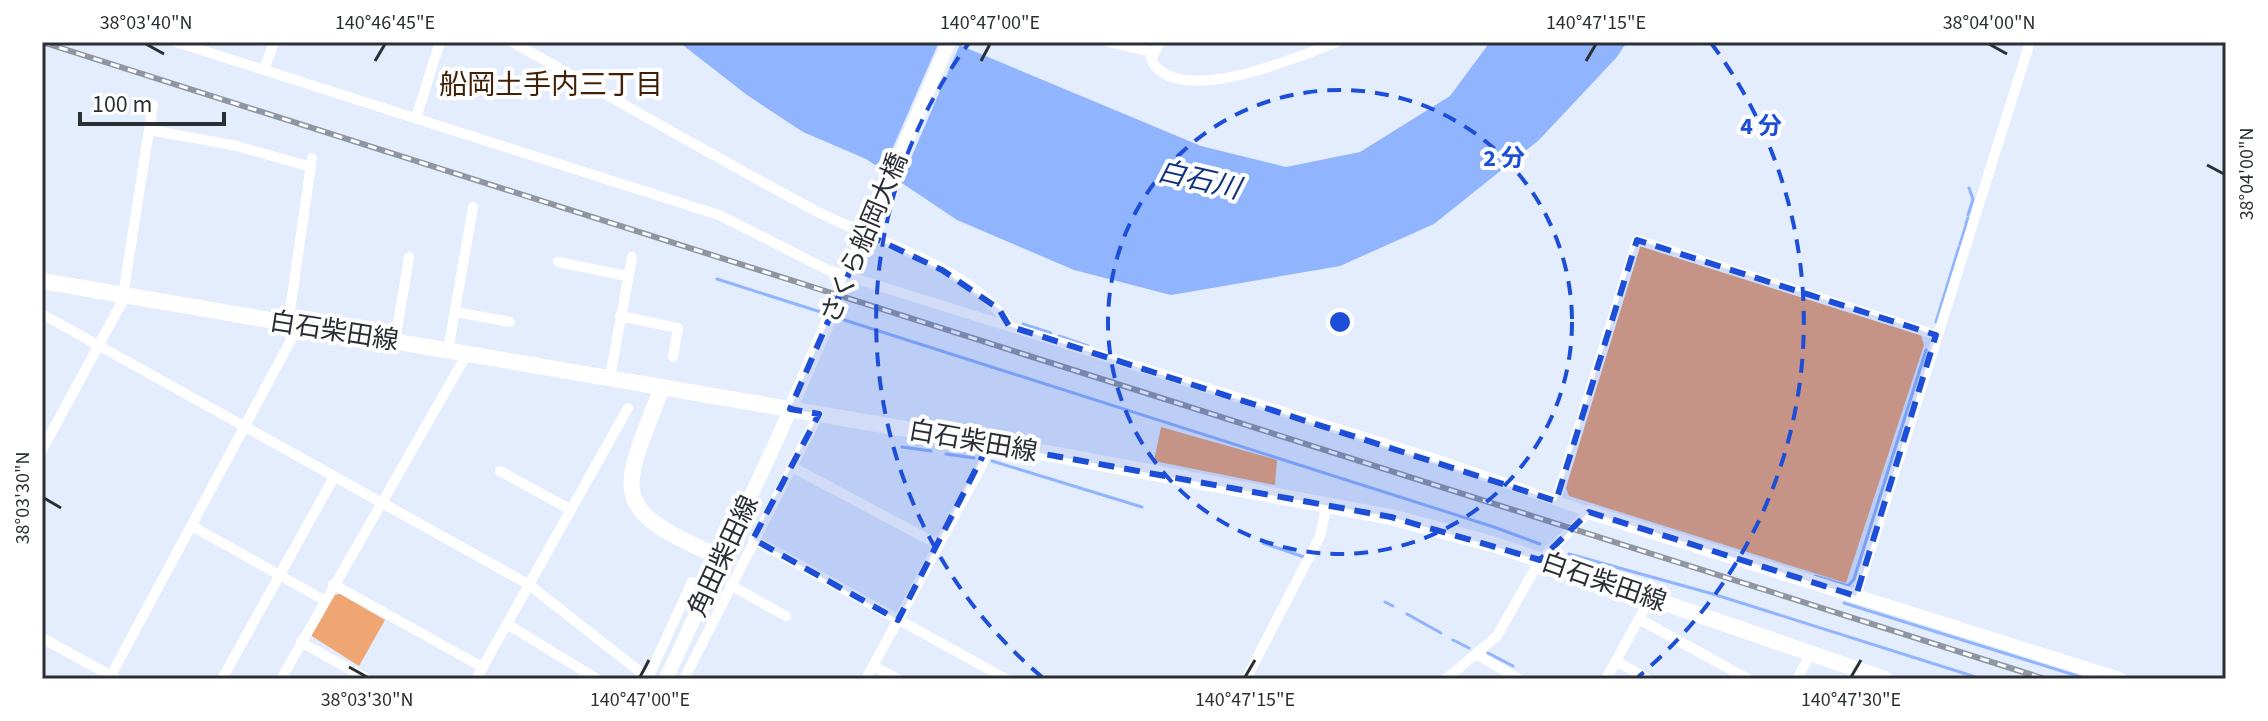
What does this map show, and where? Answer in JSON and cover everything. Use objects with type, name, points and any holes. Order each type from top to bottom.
[{"type":"main road","name":"さくら船岡大橋","points":[[780,433],[949,42]]},
{"type":"main road","name":"白石柴田線","points":[[42,281],[610,377],[1327,504],[1452,532],[1651,597],[1885,679]]},
{"type":"main road","points":[[662,388],[632,474],[634,502],[656,527],[723,559]]},
{"type":"main road","name":"角田柴田線","points":[[666,679],[780,433]]},
{"type":"main road","points":[[1589,512],[2119,679]]},
{"type":"street","points":[[176,42],[719,215],[828,270],[1589,512],[1540,560],[1497,636],[1446,679]]},
{"type":"street","points":[[264,69],[274,42]]},
{"type":"street","points":[[416,118],[440,42]]},
{"type":"street","points":[[512,42],[815,210],[942,270],[999,309],[1009,326]]},
{"type":"street","points":[[1109,42],[1153,52]]},
{"type":"street","points":[[1160,42],[1153,52],[1154,66],[1172,79],[1218,79],[1257,71],[1337,42]]},
{"type":"street","points":[[1856,596],[2030,42]]},
{"type":"street","points":[[42,450],[123,296],[153,105]]},
{"type":"street","points":[[42,638],[112,678],[247,428],[294,325],[312,162],[150,130]]},
{"type":"street","points":[[448,351],[473,207]]},
{"type":"street","points":[[1556,501],[1637,240],[1936,335]]},
{"type":"street","points":[[395,341],[409,257]]},
{"type":"street","points":[[610,377],[632,257]]},
{"type":"street","points":[[558,262],[627,276]]},
{"type":"street","points":[[456,312],[510,322]]},
{"type":"street","points":[[42,314],[528,584],[648,678],[692,582]]},
{"type":"street","points":[[620,316],[678,328],[673,357]]},
{"type":"street","points":[[281,679],[467,354]]},
{"type":"street","points":[[333,584],[480,675],[628,408]]},
{"type":"street","points":[[684,679],[819,414]]},
{"type":"street","points":[[866,679],[981,467],[989,444]]},
{"type":"street","points":[[792,467],[939,545]]},
{"type":"street","points":[[500,471],[571,510]]},
{"type":"street","points":[[222,679],[334,477]]},
{"type":"street","points":[[1246,679],[1320,536],[1327,504]]},
{"type":"street","points":[[192,526],[324,600]]},
{"type":"street","points":[[753,539],[1006,679]]},
{"type":"street","points":[[730,585],[786,616]]},
{"type":"street","points":[[1606,679],[1651,597]]},
{"type":"street","points":[[1639,619],[1748,679]]},
{"type":"street","points":[[507,624],[597,679]]},
{"type":"street","points":[[301,642],[367,679]]},
{"type":"street","points":[[1797,679],[1811,653]]},
{"type":"street","points":[[1476,654],[1519,679]]},
{"type":"street","points":[[1616,661],[1648,679]]},
{"type":"street","points":[[873,666],[898,679]]},
{"type":"highlighted area","points":[[866,234],[942,270],[999,309],[1009,326],[1556,501],[1637,240],[1936,335],[1856,596],[1589,512],[1540,560],[1391,517],[989,444],[898,620],[753,539],[819,414],[790,409]]},
{"type":"shaded area","points":[[1640,245],[1921,335],[1924,345],[1846,583],[1569,496],[1566,488]]},
{"type":"shaded area","points":[[1161,427],[1277,460],[1275,485],[1154,461]]},
{"type":"shaded area","points":[[340,594],[385,620],[359,666],[310,635],[333,595]]},
{"type":"water","name":"白石川","points":[[679,42],[952,42],[1201,146],[1286,167],[1360,152],[1450,96],[1490,42],[1627,42],[1616,58],[1539,140],[1434,224],[1340,266],[1171,295],[1074,270],[957,220],[866,159],[803,132],[747,95]]},
{"type":"pier","points":[[939,42],[961,42],[899,186],[881,175]]},
{"type":"waterway","points":[[1968,215],[1973,199],[1969,188]]},
{"type":"waterway","points":[[1966,223],[1968,218]]},
{"type":"waterway","points":[[1960,244],[1966,225]]},
{"type":"waterway","points":[[1936,322],[1959,247]]},
{"type":"waterway","points":[[717,279],[827,314]]},
{"type":"waterway","points":[[835,317],[1540,544]]},
{"type":"waterway","points":[[1023,324],[1051,333]]},
{"type":"waterway","points":[[1059,336],[1088,346]]},
{"type":"waterway","points":[[1815,576],[1848,586],[1854,579],[1926,350]]},
{"type":"waterway","points":[[902,447],[931,451]]},
{"type":"waterway","points":[[946,454],[974,458]]},
{"type":"waterway","points":[[992,461],[1142,507]]},
{"type":"waterway","points":[[1263,543],[1304,557]]},
{"type":"waterway","points":[[1569,554],[1713,594],[1982,679]]},
{"type":"waterway","points":[[1385,602],[1393,606]]},
{"type":"waterway","points":[[1844,603],[2087,679]]},
{"type":"waterway","points":[[1407,614],[1441,633]]},
{"type":"waterway","points":[[1453,640],[1469,648]]},
{"type":"waterway","points":[[1488,653],[1513,666]]},
{"type":"railway","points":[[42,42],[2045,679]]},
{"type":"district","name":"船岡土手内三丁目","points":[[551,85]]}]
